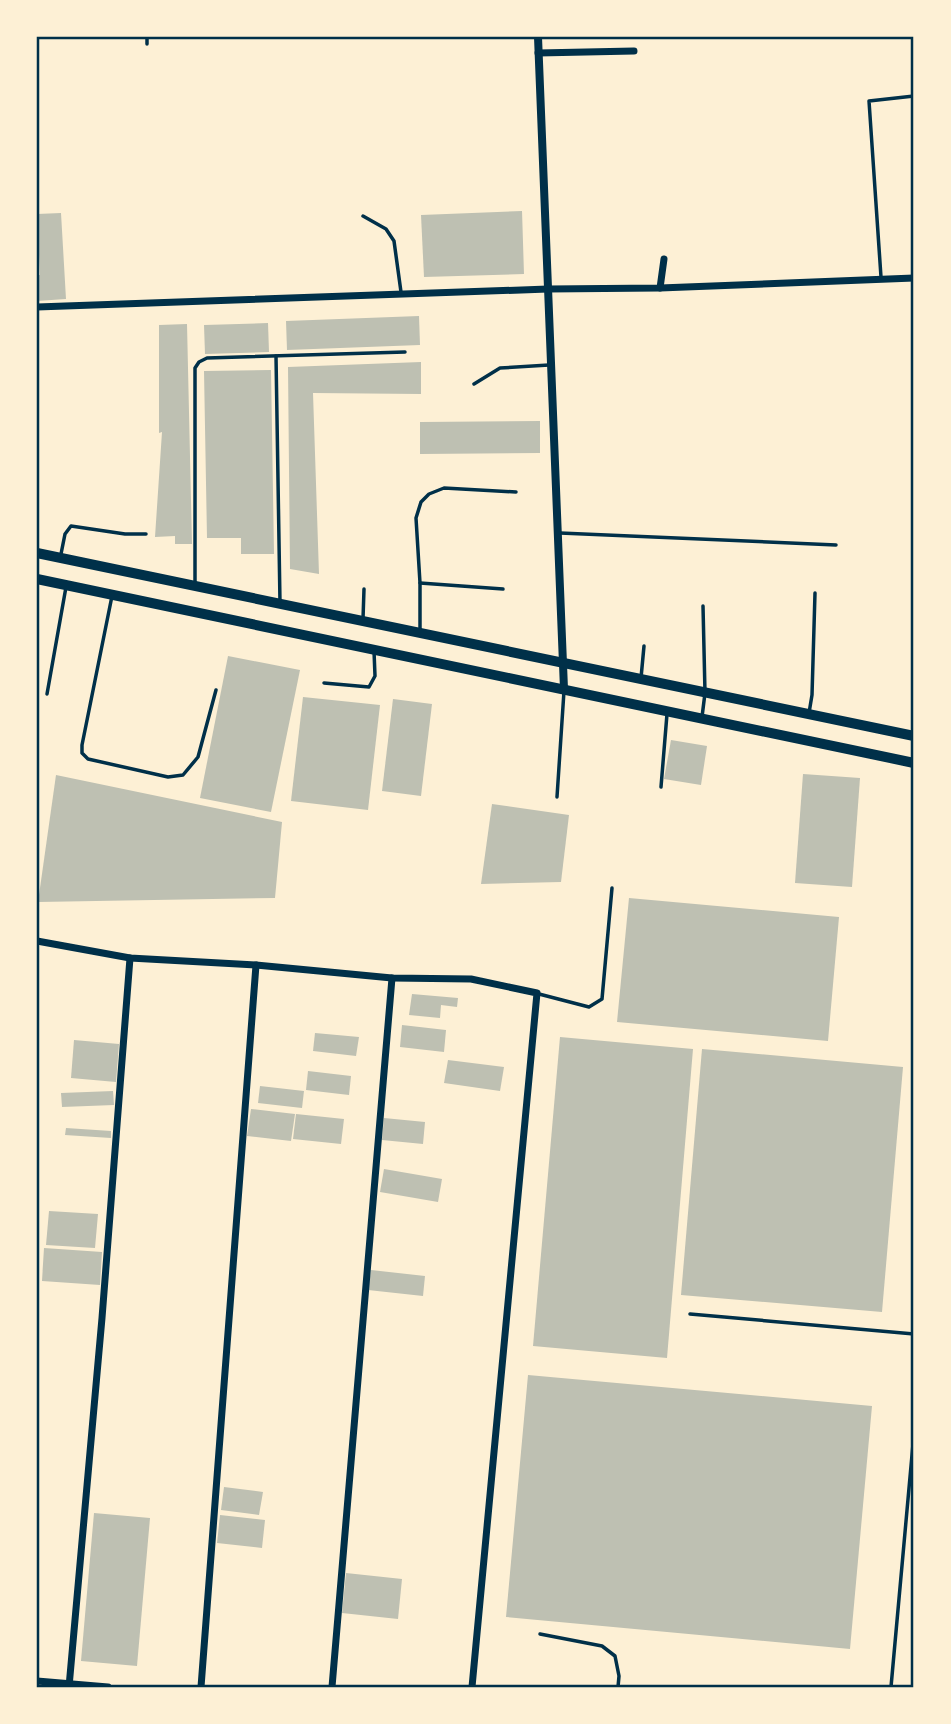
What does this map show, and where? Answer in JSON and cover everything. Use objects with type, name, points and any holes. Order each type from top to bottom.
[{"type":"main road","points":[[37,553],[914,736]]},
{"type":"main road","points":[[37,579],[914,762]]},
{"type":"street","points":[[538,37],[564,689]]},
{"type":"street","points":[[538,53],[634,51]]},
{"type":"street","points":[[660,288],[664,259]]},
{"type":"street","points":[[37,307],[914,278]]},
{"type":"street","points":[[37,941],[130,958],[256,965],[392,978],[471,979],[537,993],[472,1687]]},
{"type":"street","points":[[70,1686],[130,958]]},
{"type":"street","points":[[201,1687],[256,965]]},
{"type":"street","points":[[332,1687],[392,978]]},
{"type":"street","points":[[37,1681],[70,1686],[108,1687]]},
{"type":"lane","points":[[147,37],[147,44]]},
{"type":"lane","points":[[881,279],[869,101],[914,96]]},
{"type":"lane","points":[[363,216],[386,229],[394,241],[401,295]]},
{"type":"lane","points":[[195,586],[195,368],[199,362],[207,358],[405,352]]},
{"type":"lane","points":[[276,356],[280,604]]},
{"type":"lane","points":[[474,384],[500,368],[551,365]]},
{"type":"lane","points":[[420,633],[416,518],[421,502],[429,494],[443,488],[516,492]]},
{"type":"lane","points":[[60,557],[65,534],[71,526],[125,534],[146,534]]},
{"type":"lane","points":[[558,533],[836,545]]},
{"type":"lane","points":[[420,583],[503,589]]},
{"type":"lane","points":[[47,694],[66,584]]},
{"type":"lane","points":[[363,622],[364,589]]},
{"type":"lane","points":[[809,715],[815,593]]},
{"type":"lane","points":[[112,594],[82,745],[82,753],[88,760],[168,777],[183,775],[198,757],[215,690]]},
{"type":"lane","points":[[701,719],[705,693],[703,606]]},
{"type":"lane","points":[[641,680],[644,646]]},
{"type":"lane","points":[[324,683],[369,687],[375,676],[374,649]]},
{"type":"lane","points":[[557,797],[564,689]]},
{"type":"lane","points":[[661,788],[667,712]]},
{"type":"lane","points":[[537,993],[589,1007],[602,999],[612,888]]},
{"type":"lane","points":[[690,1314],[914,1334]]},
{"type":"lane","points":[[891,1687],[914,1433]]},
{"type":"lane","points":[[908,1498],[914,1498]]},
{"type":"lane","points":[[540,1634],[602,1647],[614,1656],[619,1676],[618,1687]]},
{"type":"building","points":[[522,211],[524,274],[424,277],[421,215]]},
{"type":"building","points":[[61,213],[66,299],[37,301],[37,275],[40,275],[37,214]]},
{"type":"building","points":[[419,316],[420,345],[287,350],[286,321]]},
{"type":"building","points":[[268,323],[269,352],[205,354],[204,325]]},
{"type":"building","points":[[187,324],[192,544],[175,544],[175,536],[155,537],[162,432],[159,433],[159,325]]},
{"type":"building","points":[[421,362],[421,394],[313,393],[319,574],[290,569],[288,367]]},
{"type":"building","points":[[271,370],[274,554],[241,554],[241,538],[207,538],[204,371]]},
{"type":"building","points":[[540,421],[540,453],[420,454],[420,422]]},
{"type":"building","points":[[228,656],[300,670],[271,812],[200,798]]},
{"type":"building","points":[[303,697],[380,705],[368,810],[291,801]]},
{"type":"building","points":[[393,699],[432,704],[421,796],[382,791]]},
{"type":"building","points":[[671,740],[707,746],[701,785],[664,779]]},
{"type":"building","points":[[803,774],[860,778],[852,887],[795,883]]},
{"type":"building","points":[[56,775],[282,822],[275,898],[38,902]]},
{"type":"building","points":[[492,804],[569,815],[561,882],[481,884]]},
{"type":"building","points":[[629,898],[839,917],[828,1041],[617,1022]]},
{"type":"building","points":[[412,994],[458,998],[457,1007],[441,1005],[440,1018],[409,1015]]},
{"type":"building","points":[[402,1025],[446,1030],[444,1052],[400,1047]]},
{"type":"building","points":[[315,1033],[359,1037],[356,1056],[313,1051]]},
{"type":"building","points":[[560,1037],[693,1049],[667,1358],[533,1346]]},
{"type":"building","points":[[74,1040],[119,1044],[116,1082],[71,1078]]},
{"type":"building","points":[[702,1049],[903,1067],[882,1312],[681,1295]]},
{"type":"building","points":[[448,1060],[504,1067],[500,1091],[444,1083]]},
{"type":"building","points":[[308,1071],[351,1076],[349,1095],[306,1090]]},
{"type":"building","points":[[260,1086],[304,1091],[302,1108],[258,1103]]},
{"type":"building","points":[[113,1091],[114,1105],[62,1107],[61,1093]]},
{"type":"building","points":[[251,1109],[295,1114],[291,1141],[247,1136]]},
{"type":"building","points":[[296,1114],[344,1119],[341,1144],[293,1139]]},
{"type":"building","points":[[384,1118],[425,1122],[423,1144],[382,1140]]},
{"type":"building","points":[[66,1128],[111,1131],[111,1138],[65,1135]]},
{"type":"building","points":[[384,1169],[442,1179],[438,1202],[380,1192]]},
{"type":"building","points":[[49,1211],[98,1214],[95,1248],[46,1245]]},
{"type":"building","points":[[44,1248],[102,1252],[100,1285],[42,1281]]},
{"type":"building","points":[[371,1270],[425,1276],[423,1296],[368,1290]]},
{"type":"building","points":[[528,1375],[872,1406],[850,1649],[506,1617]]},
{"type":"building","points":[[224,1487],[263,1492],[259,1515],[221,1510]]},
{"type":"building","points":[[94,1513],[150,1518],[137,1666],[81,1661]]},
{"type":"building","points":[[220,1515],[265,1520],[262,1548],[217,1543]]},
{"type":"building","points":[[346,1573],[402,1579],[398,1619],[342,1613]]}]
